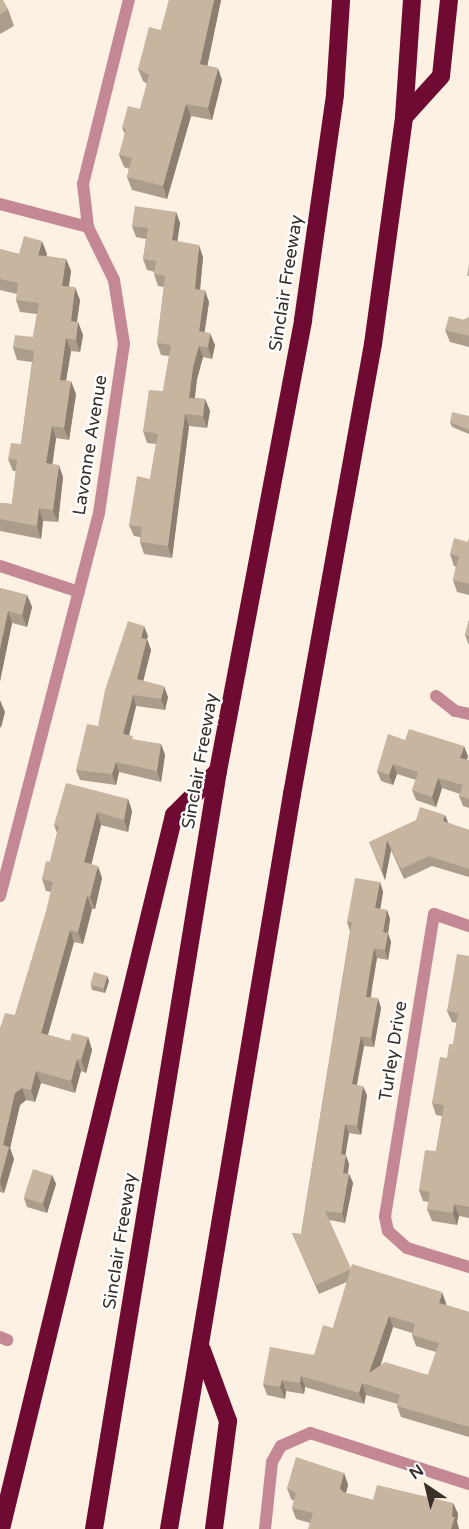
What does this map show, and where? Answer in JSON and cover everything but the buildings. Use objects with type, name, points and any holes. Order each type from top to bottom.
[{"type":"highway","points":[[333,0],[340,9]]},
{"type":"highway","points":[[169,1529],[292,794],[373,344],[404,117],[412,0]]},
{"type":"highway","points":[[404,117],[441,76],[449,0]]},
{"type":"highway","name":"Sinclair Freeway","points":[[94,1529],[218,771],[303,320],[328,150],[340,9]]},
{"type":"highway","points":[[0,1529],[174,815],[218,771]]},
{"type":"highway","points":[[201,1348],[228,1421],[214,1529]]},
{"type":"street","name":"Lavonne Avenue","points":[[0,896],[99,513],[124,344],[114,280],[88,227],[83,184],[89,151],[129,0]]},
{"type":"street","points":[[0,204],[88,227]]},
{"type":"street","points":[[0,566],[79,592]]},
{"type":"street","points":[[436,696],[455,711],[469,714]]},
{"type":"street","name":"Turley Drive","points":[[469,926],[434,914],[386,1204],[388,1231],[407,1248],[469,1267]]},
{"type":"street","points":[[265,1529],[272,1462],[281,1446],[295,1437],[310,1433],[330,1437],[469,1484]]}]
